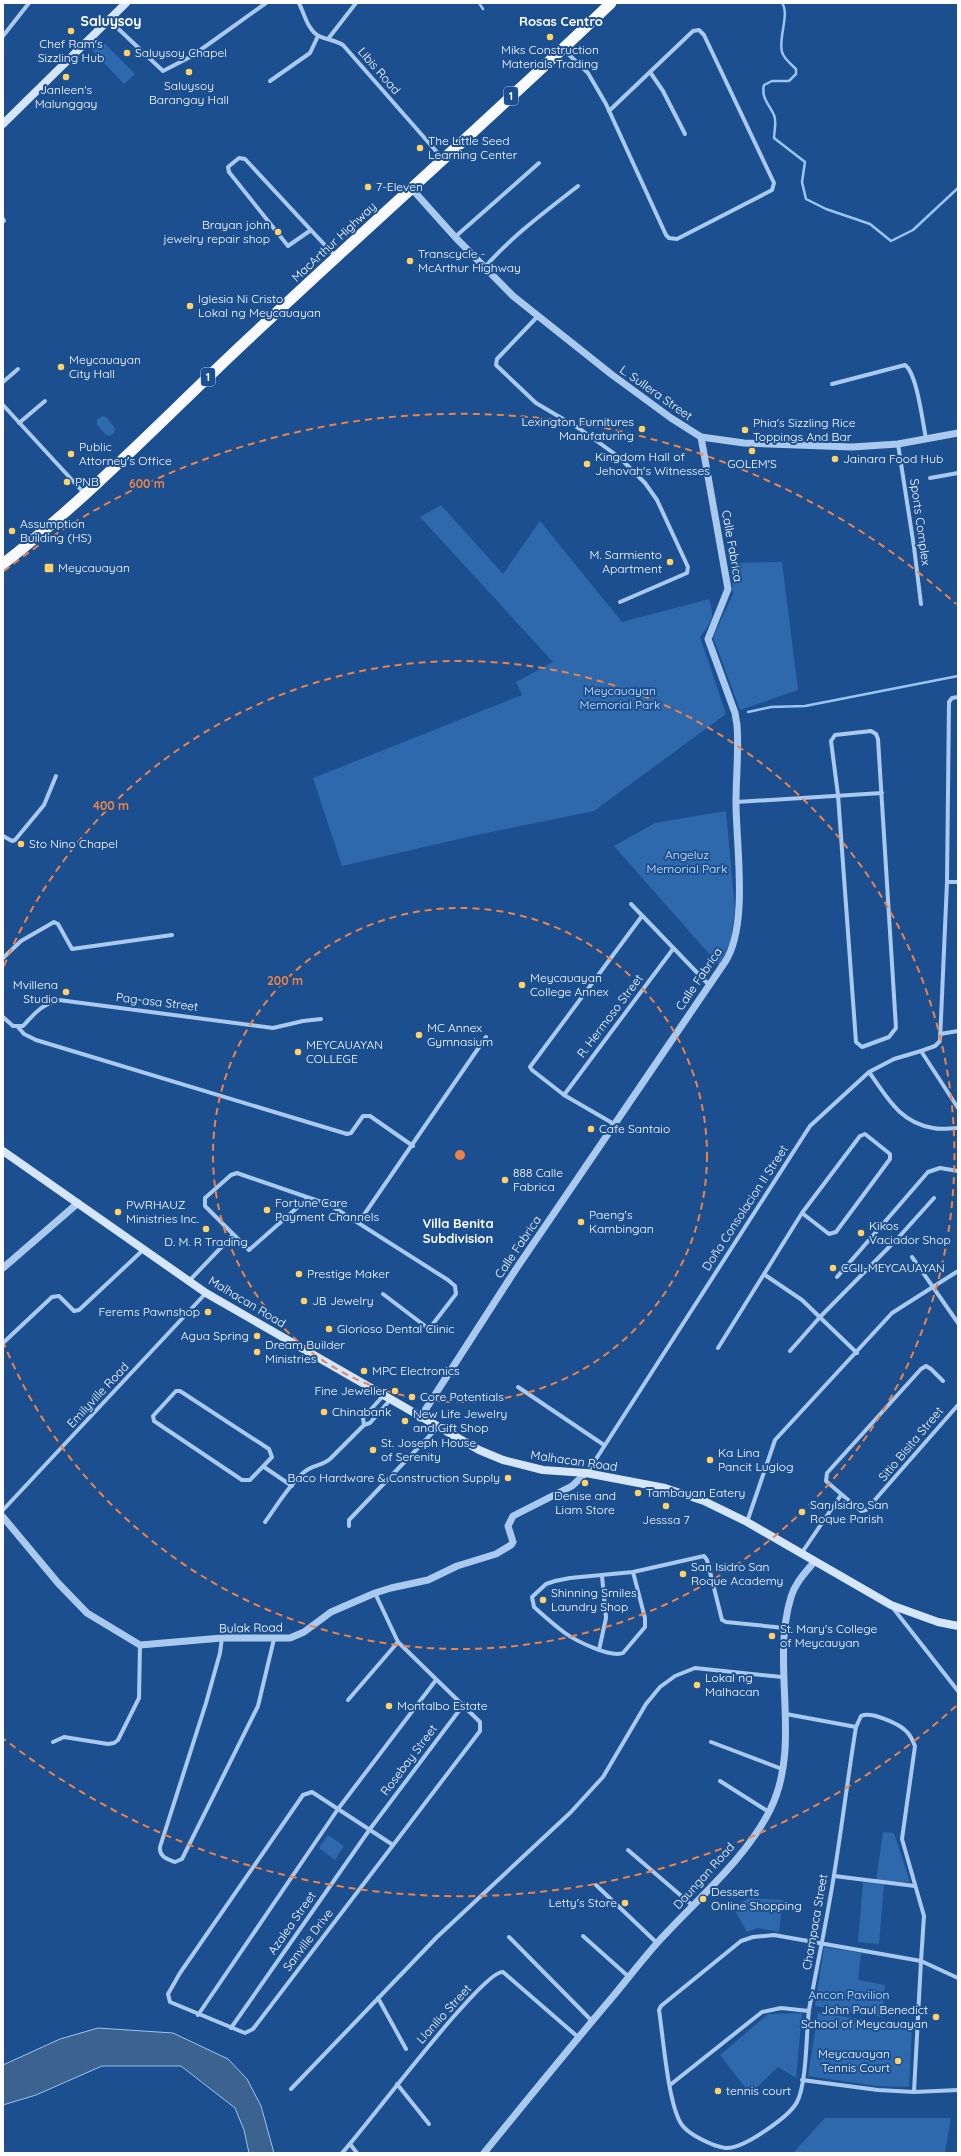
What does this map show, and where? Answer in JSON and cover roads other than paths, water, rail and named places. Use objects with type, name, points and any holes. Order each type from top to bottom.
[{"type":"highway","name":"MacArthur Highway","points":[[3,564],[86,494],[247,340],[611,3]]},
{"type":"main road","points":[[3,124],[126,3]]},
{"type":"main road","name":"Malhacan Road","points":[[3,1151],[206,1293],[420,1418],[479,1450],[503,1460],[543,1470],[586,1473],[665,1488],[704,1501],[747,1522],[891,1605],[938,1622],[958,1626]]},
{"type":"street","points":[[3,36],[29,3]]},
{"type":"street","points":[[109,20],[163,71],[192,56],[266,3]]},
{"type":"street","points":[[270,81],[310,53],[318,36],[311,28],[299,3]]},
{"type":"street","points":[[328,39],[356,3]]},
{"type":"street","points":[[562,48],[588,73],[609,111],[666,235],[670,238],[676,239],[772,190],[774,184],[702,32],[699,30],[693,31],[609,111]]},
{"type":"street","name":"Libis Road","points":[[318,36],[343,45],[443,160]]},
{"type":"street","points":[[650,72],[663,91],[685,134]]},
{"type":"street","points":[[311,230],[288,246],[229,172],[228,167],[239,158],[245,159],[311,230],[336,258]]},
{"type":"street","points":[[454,237],[539,163]]},
{"type":"street","points":[[485,267],[496,255],[536,220],[578,186]]},
{"type":"street","name":"L. Sullera Street","points":[[412,188],[454,237],[513,296],[665,414],[701,437],[744,443],[852,447],[898,444],[958,433]]},
{"type":"street","points":[[538,316],[497,360],[496,364],[536,403],[580,429],[619,457],[645,483],[657,500],[688,567],[686,573],[620,602]]},
{"type":"street","points":[[832,384],[905,365],[914,382],[926,439]]},
{"type":"street","points":[[3,382],[18,369]]},
{"type":"street","points":[[19,423],[45,401]]},
{"type":"street","points":[[3,405],[86,494]]},
{"type":"street","name":"Calle Fabrica","points":[[420,1418],[516,1269],[730,955],[738,925],[736,802],[737,720],[708,639],[728,589],[701,437]]},
{"type":"street","name":"Sports Complex","points":[[898,444],[914,547],[920,604]]},
{"type":"street","points":[[930,478],[958,473]]},
{"type":"street","points":[[958,697],[952,698],[949,702],[947,882],[940,1034],[958,1032]]},
{"type":"street","points":[[871,731],[876,734],[878,740],[882,793],[896,1028],[889,1037],[862,1047],[856,1042],[838,795],[831,741],[832,738],[835,736],[871,731]]},
{"type":"street","points":[[3,836],[12,841],[15,840],[44,805],[56,776]]},
{"type":"street","points":[[736,802],[882,793]]},
{"type":"street","points":[[947,882],[958,882]]},
{"type":"street","points":[[631,904],[709,985]]},
{"type":"street","points":[[614,1124],[564,1095],[532,1070],[532,1064],[642,916]]},
{"type":"street","points":[[3,958],[21,941],[54,922],[58,924],[72,949],[172,935]]},
{"type":"street","name":"R. Hermoso Street","points":[[564,1095],[673,949]]},
{"type":"street","name":"Pag-asa Street","points":[[18,1027],[22,1026],[38,1009],[48,1003],[59,1000],[273,1028],[302,1021],[321,1019]]},
{"type":"street","points":[[3,1017],[13,1026],[18,1027],[24,1034],[36,1040],[347,1134],[351,1133],[363,1116],[370,1116],[413,1146]]},
{"type":"street","name":"Doña Consolacion II Street","points":[[586,1473],[810,1126],[869,1072],[894,1059],[935,1046],[940,1042],[940,1034]]},
{"type":"street","points":[[360,1222],[486,1037]]},
{"type":"street","points":[[921,1051],[958,1108]]},
{"type":"street","points":[[869,1072],[897,1112],[914,1122],[933,1129],[958,1128]]},
{"type":"street","points":[[718,1348],[765,1275],[802,1213],[862,1134],[865,1134],[890,1154],[890,1159],[836,1232],[829,1234],[802,1213]]},
{"type":"street","points":[[837,1277],[928,1172],[940,1168],[958,1171]]},
{"type":"street","points":[[307,1199],[251,1250],[248,1250],[233,1235],[205,1206],[204,1202],[206,1198],[232,1175],[237,1173],[245,1174],[307,1199],[330,1205],[360,1222],[448,1280],[455,1286],[456,1294],[429,1329],[383,1294]]},
{"type":"street","points":[[790,1351],[820,1317],[898,1238],[934,1198]]},
{"type":"street","points":[[3,1268],[78,1203]]},
{"type":"street","points":[[188,1281],[233,1235]]},
{"type":"street","points":[[3,1343],[52,1297],[59,1296],[74,1311],[79,1310],[143,1250]]},
{"type":"street","points":[[912,1257],[934,1286],[958,1323]]},
{"type":"street","points":[[747,1522],[775,1440],[857,1353],[892,1313],[958,1271]]},
{"type":"street","points":[[765,1275],[802,1300],[857,1353]]},
{"type":"street","name":"Emilyville Road","points":[[3,1510],[206,1293]]},
{"type":"street","points":[[801,1554],[841,1495],[826,1481],[826,1473],[921,1369],[926,1366],[943,1381]]},
{"type":"street","points":[[518,1388],[604,1445]]},
{"type":"street","points":[[176,1391],[180,1391],[269,1449],[272,1457],[264,1467],[250,1480],[242,1480],[154,1421],[153,1416],[176,1391]]},
{"type":"street","points":[[364,1425],[363,1418],[387,1398]]},
{"type":"street","points":[[264,1522],[302,1473],[313,1467],[325,1464],[364,1425],[370,1423],[387,1398]]},
{"type":"street","name":"Sitio Bisita Street","points":[[841,1495],[861,1511],[871,1507],[958,1405]]},
{"type":"street","points":[[349,1526],[349,1520],[438,1427]]},
{"type":"street","points":[[264,1467],[292,1486]]},
{"type":"street","name":"Bulak Road","points":[[140,1645],[222,1638],[290,1638],[304,1632],[332,1612],[375,1593],[428,1580],[457,1566],[496,1554],[505,1549],[512,1542],[508,1526],[513,1516],[572,1486],[586,1473]]},
{"type":"street","points":[[3,1517],[58,1583],[87,1613],[140,1645],[139,1698],[118,1740],[114,1743],[108,1744],[64,1737],[53,1742]]},
{"type":"street","points":[[633,1572],[645,1618],[644,1627],[623,1653],[613,1655],[567,1635],[534,1607],[532,1597],[546,1584],[555,1581],[570,1578],[633,1572],[704,1556],[707,1560],[722,1620],[726,1622],[785,1628]]},
{"type":"street","name":"Daungan Road","points":[[484,2153],[578,2037],[657,1943],[693,1906],[748,1844],[769,1812],[780,1787],[782,1769],[786,1714],[782,1677],[785,1628],[791,1596],[799,1580],[814,1562]]},
{"type":"street","points":[[599,1650],[606,1618],[602,1576]]},
{"type":"street","name":"Sanville Drive","points":[[338,1809],[312,1792],[303,1795],[180,1973],[168,1994],[170,2002],[198,2015],[245,2033],[253,2029],[480,1731],[480,1722],[464,1704],[436,1680],[398,1642],[375,1593]]},
{"type":"street","points":[[891,1605],[958,1691]]},
{"type":"street","points":[[222,1638],[220,1653],[206,1703],[160,1847],[160,1852],[163,1857],[175,1862],[182,1859],[258,1706],[274,1639]]},
{"type":"street","points":[[348,1700],[398,1642]]},
{"type":"street","points":[[291,2090],[437,1937],[570,1813],[603,1777],[646,1704],[660,1687],[675,1676],[696,1668],[782,1677]]},
{"type":"street","points":[[198,2015],[338,1809],[436,1680]]},
{"type":"street","name":"Rosebay Street","points":[[370,1829],[464,1704]]},
{"type":"street","points":[[786,1714],[856,1726],[861,1716],[870,1714],[901,1727],[911,1737],[915,1746],[902,1839],[924,1916],[914,2092]]},
{"type":"street","name":"Champaca Street","points":[[822,1943],[774,1935],[752,1937],[741,1941],[661,2006],[659,2010],[670,2085],[676,2114],[682,2125],[701,2138],[725,2148],[740,2145],[787,2115],[797,2102],[802,2080],[809,2011],[822,1943],[834,1876],[856,1726]]},
{"type":"street","points":[[711,1742],[782,1769]]},
{"type":"street","points":[[720,1781],[769,1812]]},
{"type":"street","points":[[338,1809],[393,1845]]},
{"type":"street","name":"Azalea Street","points":[[231,2028],[370,1829]]},
{"type":"street","points":[[628,1850],[693,1906]]},
{"type":"street","points":[[834,1876],[915,1886]]},
{"type":"street","points":[[596,1885],[657,1943]]},
{"type":"street","points":[[583,1936],[629,1977]]},
{"type":"street","points":[[508,1937],[592,2021]]},
{"type":"street","points":[[822,1943],[921,1961],[958,1978]]},
{"type":"street","name":"Llanilio Street","points":[[342,2153],[424,2050],[478,1991],[501,1971],[578,2037]]},
{"type":"street","points":[[378,1998],[406,2049]]},
{"type":"street","points":[[670,2085],[762,2012],[780,2008],[809,2011]]},
{"type":"street","points":[[802,2080],[878,2090],[914,2092],[958,2090]]},
{"type":"street","points":[[397,2084],[429,2124]]},
{"type":"street","points":[[350,2144],[357,2153]]},
{"type":"waterway","points":[[479,3],[483,9]]},
{"type":"waterway","points":[[782,3],[785,13],[781,47],[783,55],[796,69],[796,74],[789,81],[772,81],[764,85],[763,90],[766,101],[775,118],[774,138],[805,162],[802,182],[806,199],[826,209],[870,224],[891,241],[913,230],[958,188]]},
{"type":"waterway","points":[[748,712],[771,707],[805,706],[958,676]]},
{"type":"place","name":"Chef Ram's Sizzling Hub","points":[[71,31]]},
{"type":"place","name":"Miks Construction Materials Trading","points":[[550,37]]},
{"type":"place","name":"Saluysoy Chapel","points":[[127,53]]},
{"type":"place","name":"Saluysoy Barangay Hall","points":[[189,72]]},
{"type":"place","name":"Janleen's Malunggay","points":[[66,77]]},
{"type":"place","name":"The Little Seed Learning Center","points":[[420,148]]},
{"type":"place","name":"7-Eleven","points":[[368,187]]},
{"type":"place","name":"Brayan john jewelry repair shop","points":[[278,232]]},
{"type":"place","name":"Transcycle - McArthur Highway","points":[[410,261]]},
{"type":"place","name":"Iglesia Ni Cristo Lokal ng Meycauayan","points":[[190,306]]},
{"type":"place","name":"Meycauayan City Hall","points":[[61,367]]},
{"type":"place","name":"Lexington Furnitures Manufaturing","points":[[642,429]]},
{"type":"place","name":"Phia's Sizzling Rice Toppings And Bar","points":[[745,430]]},
{"type":"place","name":"GOLEM'S","points":[[752,451]]},
{"type":"place","name":"Public Attorney's Office","points":[[71,454]]},
{"type":"place","name":"Jainara Food Hub","points":[[835,459]]},
{"type":"place","name":"Kingdom Hall of Jehovah's Witnesses","points":[[587,464]]},
{"type":"place","name":"PNB","points":[[67,482]]},
{"type":"place","name":"Assumption Building (HS)","points":[[12,531]]},
{"type":"place","name":"M. Sarmiento Apartment","points":[[670,562]]},
{"type":"place","name":"Meycauayan","points":[[49,568]]},
{"type":"place","name":"Sto Nino Chapel","points":[[21,844]]},
{"type":"place","name":"Meycauayan College Annex","points":[[522,985]]},
{"type":"place","name":"Mvillena Studio","points":[[66,992]]},
{"type":"place","name":"MC Annex Gymnasium","points":[[419,1035]]},
{"type":"place","name":"MEYCAUAYAN COLLEGE","points":[[298,1052]]},
{"type":"place","name":"Cafe Santaio","points":[[591,1129]]},
{"type":"place","name":"888 Calle Fabrica","points":[[505,1180]]},
{"type":"place","name":"Fortune Care Payment Channels","points":[[267,1210]]},
{"type":"place","name":"PWRHAUZ Ministries Inc.","points":[[118,1212]]},
{"type":"place","name":"Paeng's Kambingan","points":[[581,1222]]},
{"type":"place","name":"D. M. R Trading","points":[[206,1229]]},
{"type":"place","name":"Kikos Vaciador Shop","points":[[861,1233]]},
{"type":"place","name":"CGII-MEYCAUAYAN","points":[[833,1268]]},
{"type":"place","name":"Prestige Maker","points":[[299,1274]]},
{"type":"place","name":"JB Jewelry","points":[[304,1301]]},
{"type":"place","name":"Ferems Pawnshop","points":[[208,1312]]},
{"type":"place","name":"Glorioso Dental Clinic","points":[[329,1329]]},
{"type":"place","name":"Agua Spring","points":[[257,1336]]},
{"type":"place","name":"Dream Builder Ministries","points":[[257,1352]]},
{"type":"place","name":"MPC Electronics","points":[[364,1371]]},
{"type":"place","name":"Fine Jeweller","points":[[395,1391]]},
{"type":"place","name":"Core Potentials","points":[[412,1397]]},
{"type":"place","name":"Chinabank","points":[[324,1412]]},
{"type":"place","name":"New Life Jewelry and Gift Shop","points":[[405,1421]]},
{"type":"place","name":"St. Joseph House of Serenity","points":[[373,1450]]},
{"type":"place","name":"Ka Lina Pancit Luglog","points":[[710,1460]]},
{"type":"place","name":"Baco Hardware & Construction Supply","points":[[508,1478]]},
{"type":"place","name":"Denise and Liam Store","points":[[585,1483]]},
{"type":"place","name":"Tambayan Eatery","points":[[638,1493]]},
{"type":"place","name":"Jesssa 7","points":[[666,1506]]},
{"type":"place","name":"San Isidro San Roque Parish","points":[[802,1512]]},
{"type":"place","name":"San Isidro San Roque Academy","points":[[683,1574]]},
{"type":"place","name":"Shinning Smiles Laundry Shop","points":[[543,1600]]},
{"type":"place","name":"St. Mary's College of Meycauyan","points":[[772,1636]]},
{"type":"place","name":"Lokal ng Malhacan","points":[[697,1685]]},
{"type":"place","name":"Montalbo Estate","points":[[389,1706]]},
{"type":"place","name":"Desserts Online Shopping","points":[[703,1899]]},
{"type":"place","name":"Letty's Store","points":[[625,1903]]},
{"type":"place","name":"John Paul Benedict School of Meycauayan","points":[[936,2017]]},
{"type":"place","name":"Meycauayan Tennis Court","points":[[898,2061]]},
{"type":"place","name":"tennis court","points":[[718,2091]]},
{"type":"district","name":"Saluysoy","points":[[111,21]]},
{"type":"district","name":"Rosas Centro","points":[[561,21]]},
{"type":"district","name":"Villa Benita Subdivision","points":[[458,1230]]},
{"type":"park label","name":"Meycauayan Memorial Park","points":[[620,698]]},
{"type":"park label","name":"Angeluz Memorial Park","points":[[687,862]]},
{"type":"park label","name":"Ancon Pavilion","points":[[849,1995]]}]
